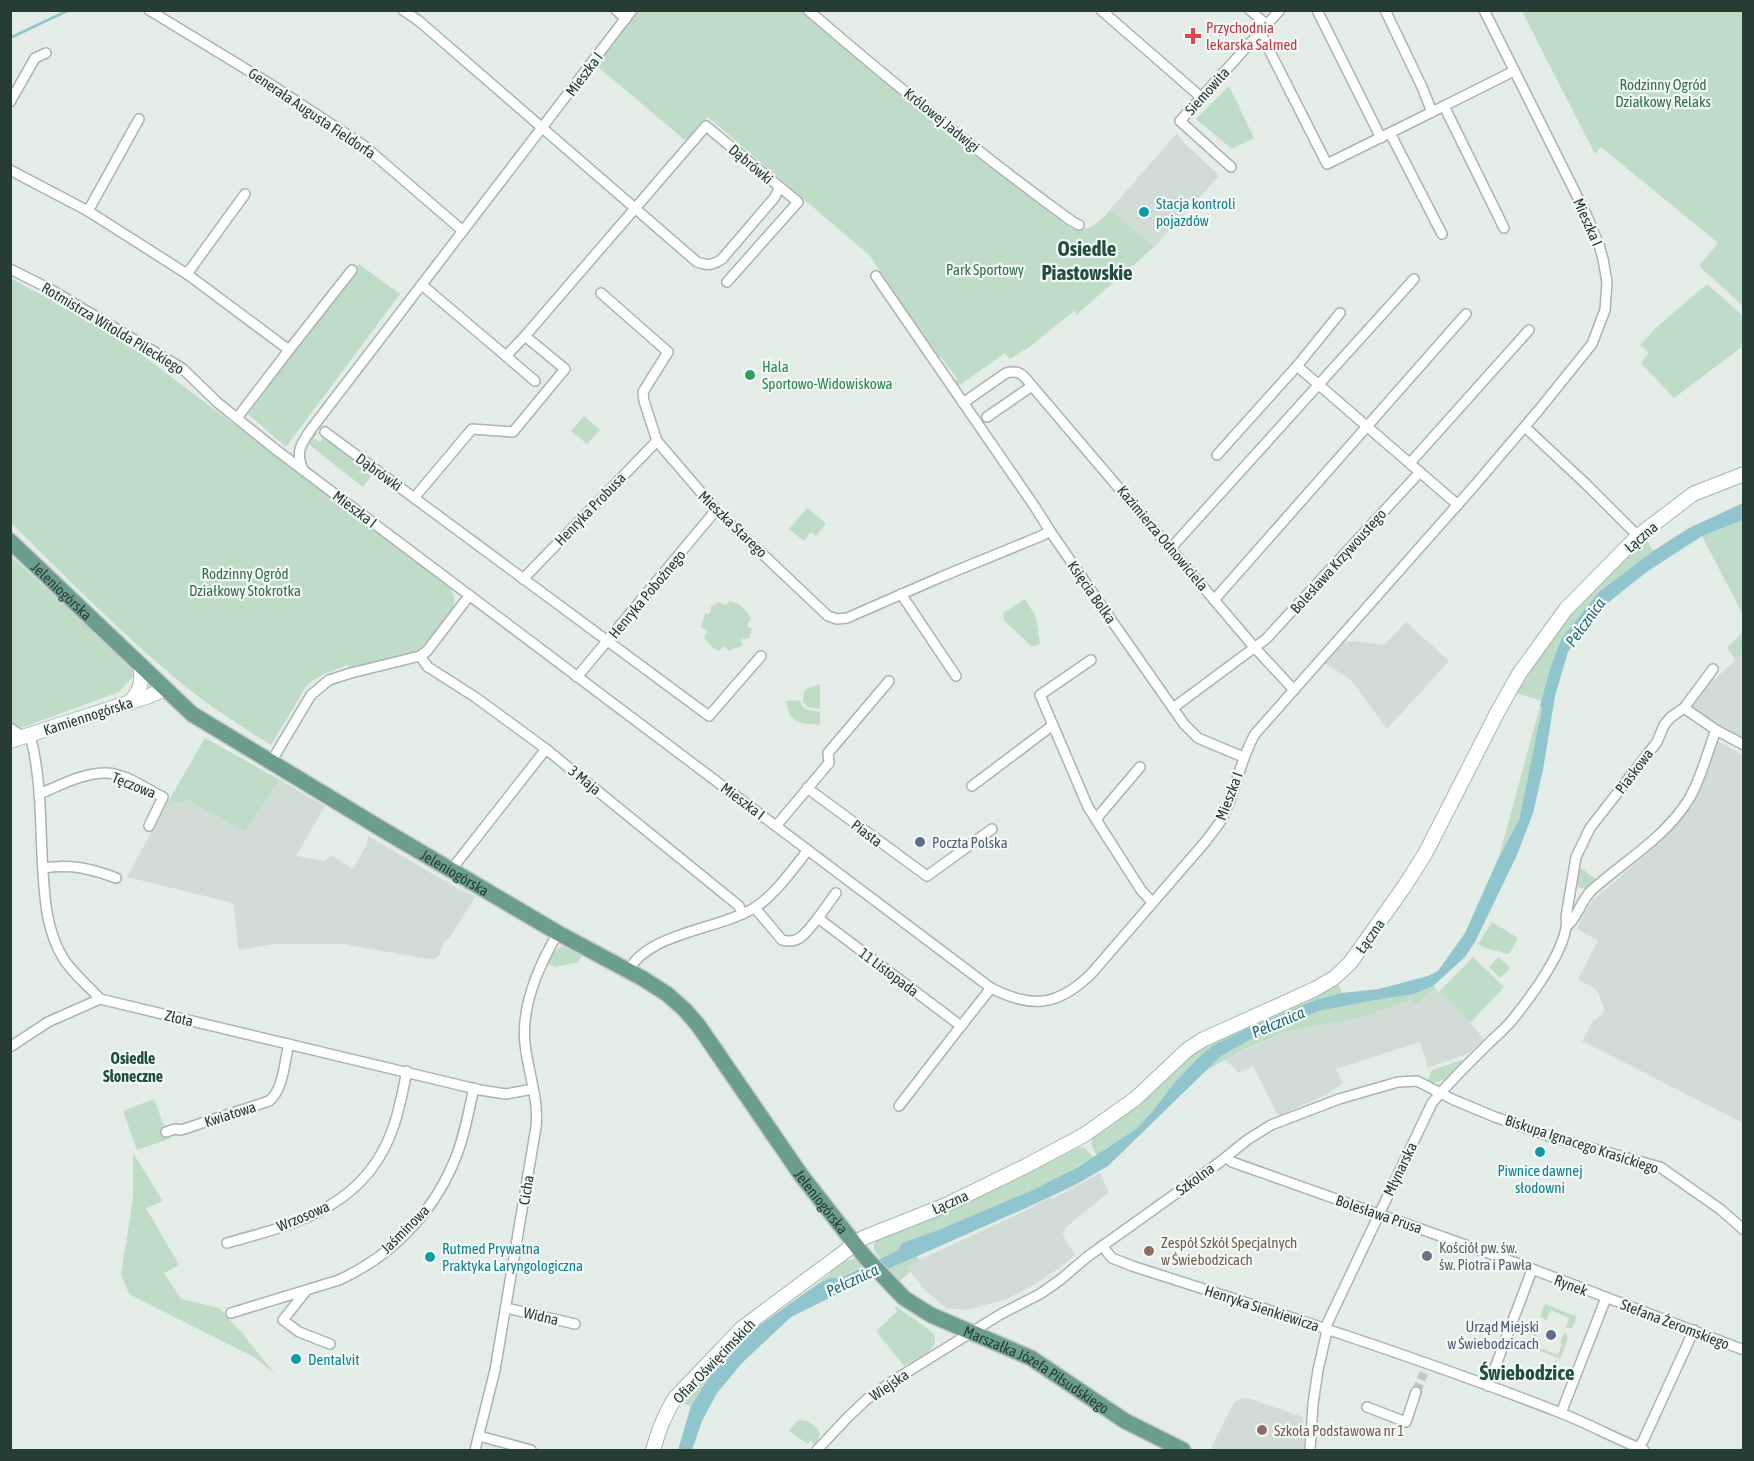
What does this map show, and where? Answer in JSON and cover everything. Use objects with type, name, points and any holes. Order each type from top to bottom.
[{"type":"main road","name":"Jeleniogórska","points":[[10,541],[192,714],[451,870],[667,994],[698,1025],[785,1153],[865,1257]]},
{"type":"main road","name":"Marszałka Józefa Piłsudskiego","points":[[865,1257],[906,1300],[931,1315],[1031,1358],[1125,1421],[1183,1450]]},
{"type":"street","name":"Generała Augusta Fieldorfa","points":[[149,10],[267,82],[363,145],[463,231]]},
{"type":"street","name":"Dąbrówki","points":[[403,10],[419,21],[698,262],[704,265],[714,264],[722,259],[775,197],[779,188],[706,126],[635,207]]},
{"type":"street","points":[[616,10],[626,19]]},
{"type":"street","name":"Mieszka I","points":[[632,10],[301,444],[298,454],[303,470],[991,988],[1009,997],[1044,1001],[1063,996],[1091,974],[1206,841],[1220,822],[1232,794],[1243,757],[1255,734],[1525,427],[1592,344],[1605,310],[1607,282],[1604,260],[1594,235],[1484,10]]},
{"type":"street","name":"Królowej Jadwigi","points":[[808,10],[882,73],[1021,184],[1079,225]]},
{"type":"street","points":[[1101,10],[1202,98]]},
{"type":"street","points":[[1250,10],[1264,29],[1327,164],[1514,71]]},
{"type":"street","name":"Siemowita","points":[[1231,167],[1180,121],[1280,10]]},
{"type":"street","points":[[1317,10],[1442,234]]},
{"type":"street","points":[[1385,10],[1432,112]]},
{"type":"street","points":[[10,102],[35,58],[45,53]]},
{"type":"street","points":[[1444,106],[1504,228]]},
{"type":"street","points":[[88,211],[139,119]]},
{"type":"street","points":[[10,170],[88,211],[187,274],[289,350]]},
{"type":"street","points":[[727,282],[798,202],[779,188]]},
{"type":"street","points":[[187,274],[245,194]]},
{"type":"street","points":[[506,356],[635,207]]},
{"type":"street","name":"Rotmistrza Witolda Pileckiego","points":[[10,268],[50,289],[183,369],[237,418],[303,470]]},
{"type":"street","points":[[237,418],[352,270]]},
{"type":"street","name":"Księcia Bolka","points":[[876,276],[1184,724],[1198,738],[1243,757]]},
{"type":"street","points":[[1171,548],[1414,279]]},
{"type":"street","points":[[422,285],[535,381]]},
{"type":"street","name":"Mieszka Starego","points":[[601,293],[668,352],[643,392],[657,441],[716,510],[828,616],[837,619],[847,618],[1050,531]]},
{"type":"street","points":[[1217,455],[1297,366],[1340,313]]},
{"type":"street","points":[[1214,600],[1466,314]]},
{"type":"street","points":[[1410,464],[1529,330]]},
{"type":"street","points":[[414,498],[472,429],[513,432],[565,369],[525,336]]},
{"type":"street","points":[[1297,366],[1458,504]]},
{"type":"street","points":[[963,403],[1006,373],[1014,371],[1024,375],[1032,386],[987,417]]},
{"type":"street","name":"Kazimierza Odnowiciela","points":[[1032,386],[1255,648],[1294,690]]},
{"type":"street","points":[[1525,427],[1638,536]]},
{"type":"street","name":"Dąbrówki","points":[[325,432],[607,642]]},
{"type":"street","name":"Henryka Probusa","points":[[523,579],[657,441]]},
{"type":"street","name":"Bolesława Krzywoustego","points":[[1173,708],[1266,639],[1420,472]]},
{"type":"street","name":"Łączna","points":[[855,1244],[871,1234],[946,1205],[1084,1136],[1136,1099],[1187,1050],[1202,1040],[1315,989],[1334,978],[1350,963],[1425,854],[1519,674],[1566,609],[1638,536],[1693,494],[1743,474]]},
{"type":"street","name":"Henryka Pobożnego","points":[[576,677],[716,510]]},
{"type":"street","points":[[901,594],[956,676]]},
{"type":"street","points":[[271,762],[311,695],[329,680],[420,656],[427,651],[470,596]]},
{"type":"street","points":[[607,642],[709,716],[761,656]]},
{"type":"street","name":"3 Maja","points":[[420,656],[428,667],[475,697],[546,749],[739,906],[742,914]]},
{"type":"street","points":[[1091,660],[1040,695],[1080,791],[1141,890],[1152,902]]},
{"type":"street","points":[[129,703],[138,694],[142,684],[140,665]]},
{"type":"street","name":"Piaskowa","points":[[1568,925],[1566,917],[1576,857],[1590,828],[1657,742],[1664,725],[1684,708],[1713,669]]},
{"type":"street","points":[[776,826],[829,763],[828,753],[889,681]]},
{"type":"street","name":"Kamiennogórska","points":[[18,735],[129,703],[165,689]]},
{"type":"street","points":[[1684,708],[1743,745]]},
{"type":"street","points":[[972,786],[1053,725]]},
{"type":"street","points":[[1568,925],[1574,920],[1589,893],[1657,837],[1688,801],[1716,730]]},
{"type":"street","points":[[10,1047],[48,1022],[100,999],[72,971],[53,938],[47,917],[39,794],[33,745],[18,735]]},
{"type":"street","points":[[451,870],[546,749]]},
{"type":"street","points":[[1096,819],[1140,767]]},
{"type":"street","name":"Tęczowa","points":[[39,794],[88,775],[107,773],[122,777],[164,797],[149,826]]},
{"type":"street","name":"Piasta","points":[[807,788],[927,876],[992,829]]},
{"type":"street","points":[[628,970],[642,953],[660,943],[754,908],[768,897],[808,850]]},
{"type":"street","points":[[43,868],[74,866],[90,868],[116,878]]},
{"type":"street","points":[[1572,883],[1580,892],[1589,893]]},
{"type":"street","points":[[754,908],[782,940],[793,942],[801,938],[836,893]]},
{"type":"street","name":"11 Listopada","points":[[818,918],[961,1026]]},
{"type":"street","name":"Młynarska","points":[[1310,1450],[1313,1404],[1329,1318],[1432,1103],[1513,1020],[1547,972],[1561,947],[1568,925]]},
{"type":"street","name":"Cicha","points":[[475,1450],[495,1370],[536,1127],[537,1115],[525,1042],[525,1021],[538,971],[558,933]]},
{"type":"street","points":[[899,1106],[991,988]]},
{"type":"street","name":"Złota","points":[[100,999],[474,1088],[506,1094],[533,1089]]},
{"type":"street","name":"Kwiatowa","points":[[166,1132],[181,1130],[269,1101],[274,1097],[278,1088],[289,1044]]},
{"type":"street","name":"Wrzosowa","points":[[227,1243],[319,1213],[352,1190],[376,1162],[385,1147],[394,1125],[408,1071]]},
{"type":"street","name":"Szkolna","points":[[970,1333],[1000,1314],[1040,1294],[1102,1246],[1271,1125],[1339,1099],[1408,1080],[1417,1081],[1441,1093]]},
{"type":"street","name":"Jaśminowa","points":[[231,1313],[306,1291],[346,1276],[369,1263],[396,1243],[429,1207],[454,1163],[474,1088]]},
{"type":"street","name":"Biskupa Ignacego Krasickiego","points":[[1441,1093],[1495,1117],[1555,1138],[1660,1167],[1720,1209],[1743,1230]]},
{"type":"street","name":"Bolesława Prusa","points":[[1226,1157],[1232,1162],[1533,1270]]},
{"type":"street","name":"Ofiar Oświęcimskich","points":[[652,1450],[668,1410],[684,1388],[742,1328],[855,1244]]},
{"type":"street","name":"Henryka Sienkiewicza","points":[[1102,1246],[1112,1258],[1132,1266],[1326,1329],[1425,1369],[1488,1386]]},
{"type":"street","points":[[1533,1270],[1488,1386],[1561,1413],[1639,1450],[1694,1330]]},
{"type":"street","name":"Rynek","points":[[1533,1270],[1606,1298],[1561,1413]]},
{"type":"street","points":[[306,1291],[283,1320],[299,1332],[330,1344]]},
{"type":"street","name":"Stefana Żeromskiego","points":[[1606,1298],[1743,1350]]},
{"type":"street","name":"Widna","points":[[506,1308],[576,1324]]},
{"type":"street","name":"Wiejska","points":[[817,1450],[867,1399],[970,1333]]},
{"type":"street","points":[[1367,1407],[1406,1422],[1416,1392]]},
{"type":"street","points":[[479,1436],[531,1450]]},
{"type":"shaded area","points":[[1177,133],[1183,142],[1218,174],[1218,177],[1154,247],[1111,209]]},
{"type":"shaded area","points":[[1406,622],[1449,661],[1387,729],[1351,680],[1325,663],[1343,643],[1354,641],[1384,645]]},
{"type":"shaded area","points":[[1743,653],[1743,740],[1711,719],[1709,720],[1693,707],[1693,702],[1714,677],[1716,678]]},
{"type":"shaded area","points":[[1717,741],[1743,755],[1743,1123],[1582,1041],[1593,1021],[1605,1010],[1597,990],[1578,979],[1598,940],[1577,929],[1583,915],[1593,900],[1660,843],[1693,806]]},
{"type":"shaded area","points":[[280,780],[325,806],[296,856],[324,861],[331,855],[353,869],[367,844],[368,836],[460,890],[476,896],[450,937],[444,942],[439,956],[434,959],[422,958],[343,944],[274,944],[239,950],[233,903],[127,877],[165,807],[187,800],[245,832]]},
{"type":"shaded area","points":[[1436,989],[1484,1039],[1469,1053],[1428,1068],[1420,1042],[1336,1069],[1343,1083],[1323,1096],[1278,1116],[1253,1066],[1239,1073],[1225,1059],[1286,1032],[1357,1019],[1410,1000],[1414,1006]]},
{"type":"shaded area","points":[[1100,1173],[1109,1192],[1065,1228],[1066,1231],[1062,1234],[1075,1255],[1058,1269],[1007,1299],[967,1310],[946,1308],[926,1291],[907,1268],[919,1260],[1050,1197],[1052,1199]]},
{"type":"shaded area","name":"Szkoła Podstawowa nr 1","points":[[1243,1398],[1303,1417],[1304,1450],[1210,1450],[1234,1402]]},
{"type":"green space","name":"Park Sportowy","points":[[632,11],[810,11],[1071,229],[1088,228],[1111,209],[1154,247],[1076,315],[1075,310],[1032,345],[1010,359],[1005,353],[960,385],[956,385],[954,382],[957,379],[941,357],[938,358],[870,256],[708,117],[686,141],[597,66]]},
{"type":"green space","name":"Rodzinny Ogród Działkowy Relaks","points":[[1522,11],[1743,11],[1743,306],[1699,266],[1718,243],[1601,147],[1595,154]]},
{"type":"green space","points":[[1229,86],[1254,138],[1232,149],[1196,119]]},
{"type":"green space","points":[[359,264],[400,294],[286,447],[248,414]]},
{"type":"green space","name":"Rodzinny Ogród Działkowy Stokrotka","points":[[10,278],[116,335],[451,589],[454,600],[453,610],[423,646],[415,652],[349,668],[347,665],[312,681],[307,685],[271,745],[197,696],[132,640],[11,523]]},
{"type":"green space","points":[[1707,284],[1743,316],[1743,346],[1674,398],[1641,363],[1649,353],[1640,345],[1657,327]]},
{"type":"green space","points":[[584,416],[600,430],[587,444],[571,431]]},
{"type":"green space","points":[[315,432],[318,433],[314,438],[320,442],[324,437],[373,473],[363,487],[307,443]]},
{"type":"green space","points":[[807,508],[826,523],[816,536],[811,532],[804,541],[789,529]]},
{"type":"green space","points":[[1743,520],[1743,615],[1702,536]]},
{"type":"green space","points":[[1646,539],[1653,551],[1599,592],[1561,639],[1542,701],[1517,693],[1581,602]]},
{"type":"green space","points":[[10,555],[137,672],[119,692],[18,729],[10,721]]},
{"type":"green space","points":[[1025,599],[1036,617],[1040,643],[1036,646],[1031,646],[1004,620],[1003,613]]},
{"type":"green space","points":[[729,601],[745,609],[751,619],[747,624],[748,627],[752,628],[749,638],[742,639],[743,645],[729,651],[725,646],[720,651],[713,648],[704,637],[707,632],[701,628],[705,613],[711,612],[711,606],[719,602],[725,605]]},
{"type":"green space","points":[[1743,632],[1743,653],[1735,659],[1727,648]]},
{"type":"green space","points":[[820,684],[820,709],[807,707],[803,701],[804,692]]},
{"type":"green space","points":[[800,700],[805,708],[820,712],[820,725],[801,723],[793,718],[786,701]]},
{"type":"green space","points":[[1540,706],[1542,708],[1519,820],[1499,857]]},
{"type":"green space","points":[[205,738],[280,780],[245,832],[187,800],[165,807]]},
{"type":"green space","points":[[1577,865],[1598,881],[1587,889],[1580,888],[1576,883]]},
{"type":"green space","points":[[1492,922],[1518,938],[1509,954],[1478,944]]},
{"type":"green space","points":[[562,946],[582,956],[578,962],[556,967],[547,964],[555,951]]},
{"type":"green space","points":[[1473,957],[1504,987],[1470,1023],[1439,992]]},
{"type":"green space","points":[[1499,957],[1510,968],[1500,978],[1489,967]]},
{"type":"green space","points":[[1338,982],[1342,993],[1318,999],[1201,1055],[1174,1083],[1136,1129],[1096,1155],[1091,1144],[1093,1138],[1139,1104],[1195,1050]]},
{"type":"green space","points":[[1433,986],[1436,989],[1414,1006],[1410,1000],[1357,1019],[1286,1032],[1245,1049],[1205,1071],[1221,1056],[1257,1036],[1319,1011],[1414,994]]},
{"type":"green space","points":[[1465,1059],[1449,1077],[1439,1082],[1427,1082],[1432,1070]]},
{"type":"green space","points":[[154,1099],[169,1139],[137,1150],[123,1111]]},
{"type":"green space","points":[[1080,1147],[1085,1148],[1093,1157],[1048,1183],[976,1215],[902,1243],[898,1250],[880,1258],[875,1252],[875,1241],[952,1211]]},
{"type":"green space","points":[[133,1153],[163,1201],[146,1208],[179,1265],[164,1273],[181,1299],[219,1308],[275,1374],[254,1357],[129,1294],[121,1275],[133,1198]]},
{"type":"green space","points":[[917,1256],[920,1261],[907,1268],[910,1272],[899,1282],[888,1269]]},
{"type":"green space","points":[[853,1259],[859,1261],[862,1266],[840,1278],[831,1278],[819,1283],[839,1265]]},
{"type":"green space","points":[[1545,1304],[1577,1317],[1572,1328],[1566,1328],[1569,1318],[1551,1310],[1546,1320],[1540,1317]]},
{"type":"green space","points":[[896,1306],[932,1332],[935,1338],[934,1345],[929,1351],[904,1366],[876,1331],[897,1311],[894,1307]]},
{"type":"green space","points":[[1535,1332],[1538,1333],[1533,1345],[1558,1355],[1564,1333],[1567,1335],[1560,1359],[1529,1346]]},
{"type":"green space","points":[[714,1370],[691,1406],[680,1402]]},
{"type":"green space","points":[[797,1421],[808,1422],[817,1428],[820,1435],[815,1444],[810,1441],[808,1444],[789,1431]]},
{"type":"water","name":"Pełcznica","points":[[1743,503],[1743,520],[1702,536],[1648,571],[1591,616],[1568,652],[1555,696],[1543,770],[1533,813],[1517,855],[1475,942],[1465,957],[1433,986],[1414,994],[1319,1011],[1257,1036],[1221,1056],[1108,1166],[1075,1185],[888,1269],[791,1317],[742,1363],[717,1393],[702,1421],[692,1450],[678,1450],[691,1406],[714,1370],[746,1335],[819,1283],[831,1278],[840,1278],[898,1250],[902,1243],[1033,1190],[1078,1167],[1136,1129],[1174,1083],[1214,1045],[1318,999],[1342,993],[1379,989],[1428,976],[1438,971],[1465,933],[1499,857],[1519,820],[1542,708],[1540,706],[1561,639],[1599,592],[1653,551],[1689,528]]},
{"type":"waterway","points":[[10,38],[69,10]]},
{"type":"tunnel","points":[[1416,1392],[1424,1373]]},
{"type":"place","name":"Przychodnia lekarska Salmed","points":[[1193,36]]},
{"type":"place","name":"Stacja kontroli pojazdów","points":[[1144,212]]},
{"type":"place","name":"Hala Sportowo-Widowiskowa","points":[[750,375]]},
{"type":"place","name":"Poczta Polska","points":[[920,842]]},
{"type":"place","name":"Piwnice dawnej słodowni","points":[[1540,1152]]},
{"type":"place","name":"Zespół Szkół Specjalnych w Świebodzicach","points":[[1149,1251]]},
{"type":"place","name":"Kościół pw. św. św. Piotra i Pawła","points":[[1427,1256]]},
{"type":"place","name":"Rutmed Prywatna Praktyka Laryngologiczna","points":[[430,1257]]},
{"type":"place","name":"Urząd Miejski w Świebodzicach","points":[[1551,1335]]},
{"type":"place","name":"Dentalvit","points":[[296,1359]]},
{"type":"place","name":"Szkoła Podstawowa nr 1","points":[[1262,1430]]},
{"type":"district","name":"Osiedle Piastowskie","points":[[1087,260]]},
{"type":"district","name":"Osiedle Słoneczne","points":[[133,1067]]},
{"type":"district","name":"Świebodzice","points":[[1527,1372]]}]
